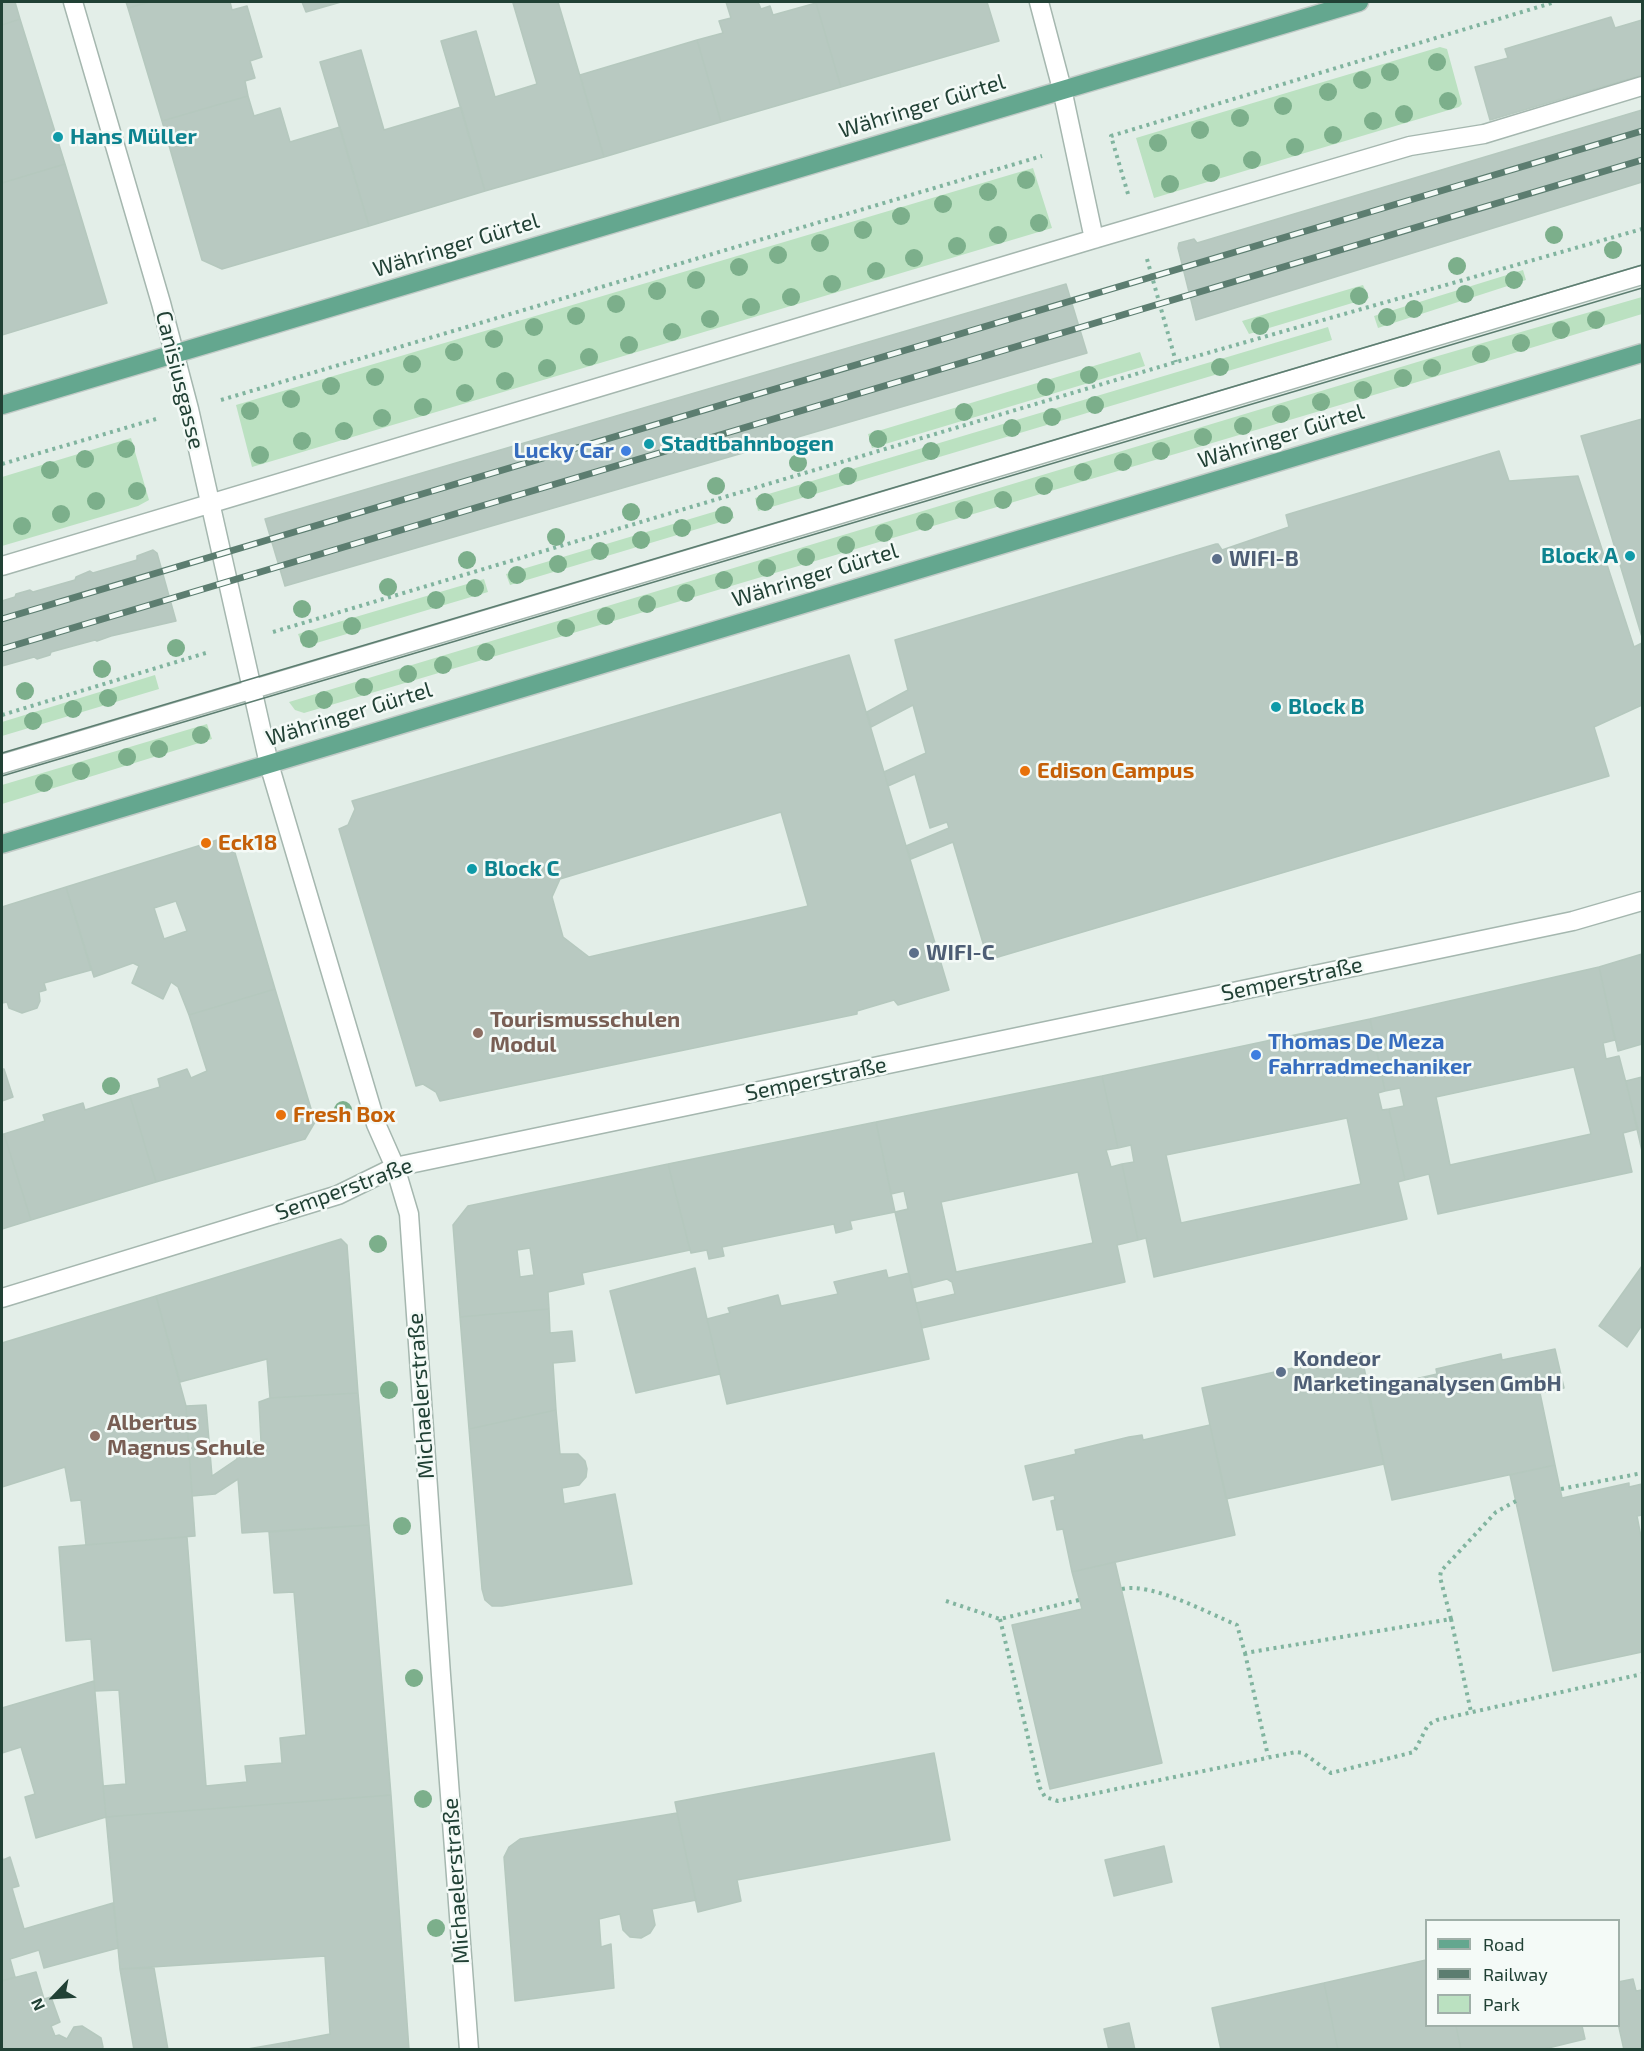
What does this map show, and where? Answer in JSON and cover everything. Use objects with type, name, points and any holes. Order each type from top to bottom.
[{"type":"main road","name":"Währinger Gürtel","points":[[2,405],[1359,2]]},
{"type":"main road","name":"Währinger Gürtel","points":[[2,844],[1642,353]]},
{"type":"street","name":"Canisiusgasse","points":[[73,2],[175,354],[269,764]]},
{"type":"street","points":[[1039,2],[1062,89],[1094,238]]},
{"type":"street","points":[[2,566],[1094,238],[1410,146],[1484,134],[1642,86]]},
{"type":"street","points":[[2,764],[1642,275]]},
{"type":"street","name":"Michaelerstraße","points":[[269,764],[375,1124],[395,1167],[409,1215],[469,2049]]},
{"type":"street","name":"Semperstraße","points":[[2,1298],[338,1195],[395,1167],[1573,921],[1642,901]]},
{"type":"path","points":[[2,465],[1555,2]]},
{"type":"path","points":[[1111,136],[1176,362]]},
{"type":"path","points":[[2,715],[1176,362],[1642,229]]},
{"type":"path","points":[[1561,1489],[1642,1473]]},
{"type":"path","points":[[1471,1712],[1440,1577],[1441,1571],[1496,1512],[1516,1501]]},
{"type":"path","points":[[1122,1589],[1131,1587],[1149,1590],[1237,1625],[1269,1756]]},
{"type":"path","points":[[946,1601],[1000,1618],[1079,1600]]},
{"type":"path","points":[[1000,1618],[1040,1788],[1045,1797],[1058,1801],[1296,1752],[1302,1753],[1331,1773],[1414,1752],[1428,1725],[1437,1720],[1642,1674]]},
{"type":"path","points":[[1245,1653],[1451,1619]]},
{"type":"green space","points":[[1440,47],[1447,49],[1462,104],[1459,107],[1154,198],[1136,138]]},
{"type":"green space","points":[[1033,168],[1052,228],[252,467],[236,405]]},
{"type":"green space","points":[[1523,270],[1526,280],[1378,328],[1374,316]]},
{"type":"green space","points":[[1363,285],[1369,298],[1249,334],[1242,321]]},
{"type":"green space","points":[[1642,297],[1642,314],[1488,361],[304,713],[295,710],[289,702],[1424,360]]},
{"type":"green space","points":[[1328,327],[1332,340],[758,511],[755,498]]},
{"type":"green space","points":[[1140,352],[1145,366],[872,448],[868,434]]},
{"type":"green space","points":[[131,438],[149,500],[138,506],[2,546],[2,477]]},
{"type":"green space","points":[[730,507],[734,518],[510,585],[506,574]]},
{"type":"green space","points":[[484,579],[488,592],[303,647],[298,634]]},
{"type":"green space","points":[[155,675],[159,689],[2,736],[2,722]]},
{"type":"green space","points":[[207,724],[212,739],[2,804],[2,785]]},
{"type":"building","points":[[2,2],[15,2],[20,19],[2,25]]},
{"type":"building","points":[[126,2],[149,2],[128,8]]},
{"type":"building","points":[[149,2],[230,2],[232,10],[247,6],[262,57],[250,61],[255,78],[245,81],[248,96],[162,121],[128,8]]},
{"type":"building","points":[[302,2],[341,2],[306,12]]},
{"type":"building","points":[[558,2],[604,157],[485,191],[441,41],[476,31],[495,97],[537,84],[513,3]]},
{"type":"building","points":[[726,2],[758,2],[761,9],[770,6],[773,15],[816,3],[841,87],[721,122],[697,40],[723,33],[719,21],[731,18]]},
{"type":"building","points":[[987,2],[999,41],[841,87],[816,3]]},
{"type":"building","points":[[1611,17],[1615,28],[1642,20],[1642,75],[1490,120],[1475,67],[1508,58],[1505,49]]},
{"type":"building","points":[[20,19],[65,164],[2,183],[2,25]]},
{"type":"building","points":[[697,40],[721,122],[604,157],[580,75]]},
{"type":"building","points":[[361,50],[384,130],[461,107],[485,191],[369,226],[320,62]]},
{"type":"building","points":[[248,96],[254,116],[280,108],[290,142],[340,127],[369,226],[222,269],[202,260],[162,121]]},
{"type":"building","points":[[1642,110],[1642,182],[1196,320],[1178,248],[1179,243],[1194,239],[1197,243]]},
{"type":"building","points":[[65,164],[107,303],[2,335],[2,183]]},
{"type":"building","name":"Stadtbahnbogen","points":[[1066,284],[1087,353],[285,586],[265,519]]},
{"type":"building","name":"Block A","points":[[1642,419],[1642,637],[1581,436]]},
{"type":"building","name":"Block B","points":[[1499,451],[1509,481],[1578,476],[1634,647],[1642,643],[1642,705],[1594,727],[1609,776],[988,960],[953,842],[911,859],[906,846],[949,828],[947,822],[930,828],[915,774],[888,786],[884,772],[926,753],[913,705],[871,727],[867,712],[908,690],[895,640],[1216,544],[1222,550],[1289,527],[1286,515]]},
{"type":"building","points":[[153,550],[157,553],[176,621],[51,652],[50,655],[37,659],[34,657],[2,666],[2,601],[15,597],[16,594],[30,590],[33,592],[75,580],[76,577],[90,571],[93,573],[137,560],[137,556]]},
{"type":"building","name":"Block C","points":[[849,655],[949,990],[898,1005],[894,1000],[857,1011],[857,1014],[440,1101],[436,1092],[423,1084],[416,1086],[339,829],[348,825],[355,809],[352,801]],"holes":[[[781,812],[808,906],[589,957],[563,937],[552,897],[560,879]]]},
{"type":"building","points":[[230,836],[275,989],[189,1015],[178,987],[171,982],[163,999],[132,983],[139,966],[133,963],[94,977],[66,887]],"holes":[[[176,901],[187,931],[164,939],[154,908]]]},
{"type":"building","points":[[66,887],[91,970],[44,983],[46,990],[39,992],[40,1001],[37,1008],[22,1013],[9,1008],[7,1002],[2,1003],[2,907]]},
{"type":"building","points":[[1642,954],[1642,1044],[1618,1051],[1599,967]]},
{"type":"building","points":[[1599,967],[1615,1040],[1603,1043],[1606,1059],[1619,1056],[1638,1129],[1623,1133],[1632,1172],[1438,1214],[1429,1174],[1405,1180],[1389,1109],[1404,1106],[1400,1088],[1385,1091],[1370,1019]],"holes":[[[1574,1067],[1591,1134],[1450,1165],[1436,1097]]]},
{"type":"building","points":[[275,989],[315,1122],[305,1139],[156,1182],[130,1096],[160,1087],[158,1079],[187,1069],[191,1078],[207,1071],[189,1015]]},
{"type":"building","points":[[1370,1019],[1385,1091],[1378,1093],[1382,1110],[1389,1109],[1405,1180],[1398,1182],[1407,1219],[1154,1277],[1146,1238],[1138,1240],[1122,1164],[1134,1162],[1131,1145],[1118,1148],[1102,1076]],"holes":[[[1347,1118],[1361,1184],[1181,1223],[1166,1155]]]},
{"type":"building","points":[[2,1069],[4,1069],[13,1097],[2,1101]]},
{"type":"building","points":[[1102,1076],[1118,1148],[1106,1150],[1111,1167],[1122,1164],[1138,1240],[1117,1245],[1125,1282],[922,1328],[916,1303],[955,1294],[952,1282],[947,1279],[912,1288],[895,1212],[908,1209],[904,1191],[891,1194],[876,1122]],"holes":[[[1078,1172],[1093,1243],[956,1272],[941,1202]]]},
{"type":"building","points":[[1642,1077],[1642,1151],[1626,1081]]},
{"type":"building","points":[[130,1096],[156,1182],[31,1220],[4,1134],[45,1121],[43,1115],[83,1103],[85,1110]]},
{"type":"building","points":[[876,1122],[895,1212],[850,1221],[852,1229],[836,1233],[834,1224],[722,1247],[724,1256],[709,1259],[707,1250],[691,1253],[668,1164]]},
{"type":"building","points":[[2,1134],[4,1134],[31,1220],[2,1229]]},
{"type":"building","points":[[668,1164],[690,1250],[582,1273],[584,1284],[548,1292],[549,1309],[460,1317],[453,1225],[468,1206]],"holes":[[[530,1248],[534,1275],[520,1277],[517,1250]]]},
{"type":"building","points":[[341,1239],[347,1245],[358,1393],[270,1398],[267,1359],[180,1382],[156,1296]]},
{"type":"building","points":[[1642,1266],[1642,1325],[1627,1347],[1599,1326]]},
{"type":"building","points":[[695,1268],[720,1374],[636,1393],[610,1291]]},
{"type":"building","points":[[886,1270],[888,1278],[909,1273],[929,1359],[727,1404],[707,1319],[730,1313],[728,1308],[778,1295],[781,1306],[838,1294],[834,1282]]},
{"type":"building","name":"Albertus Magnus Schule","points":[[156,1296],[186,1406],[195,1536],[86,1545],[81,1500],[71,1501],[65,1467],[2,1487],[2,1343]]},
{"type":"building","points":[[549,1309],[550,1333],[572,1331],[575,1361],[553,1363],[556,1410],[469,1429],[460,1317]]},
{"type":"building","points":[[1555,1349],[1564,1388],[1540,1393],[1555,1465],[1392,1500],[1367,1390],[1437,1374],[1436,1369],[1501,1354],[1502,1360]]},
{"type":"building","points":[[1361,1353],[1384,1464],[1226,1499],[1202,1388]]},
{"type":"building","points":[[358,1393],[369,1525],[242,1533],[238,1479],[215,1494],[192,1496],[186,1406],[206,1405],[212,1476],[237,1459],[236,1444],[261,1442],[259,1402],[270,1398]]},
{"type":"building","points":[[556,1410],[560,1454],[578,1454],[585,1461],[587,1469],[586,1477],[579,1485],[562,1488],[564,1504],[615,1494],[632,1584],[492,1606],[485,1600],[482,1589],[469,1429]]},
{"type":"building","points":[[1210,1425],[1235,1535],[1072,1572],[1063,1529],[1057,1530],[1051,1501],[1055,1500],[1054,1495],[1033,1500],[1025,1466],[1076,1454],[1075,1450],[1129,1437],[1142,1435],[1143,1440]]},
{"type":"building","points":[[1555,1465],[1562,1498],[1629,1483],[1629,1487],[1642,1484],[1642,1515],[1637,1516],[1642,1542],[1642,1652],[1553,1671],[1510,1475]]},
{"type":"building","points":[[369,1525],[391,1795],[106,1817],[103,1786],[126,1784],[119,1690],[95,1691],[91,1639],[66,1641],[59,1547],[187,1537],[206,1786],[247,1782],[245,1766],[282,1763],[280,1738],[306,1735],[294,1592],[274,1593],[269,1532]]},
{"type":"building","points":[[1115,1562],[1162,1763],[1050,1789],[1012,1625],[1082,1609],[1072,1572]]},
{"type":"building","points":[[94,1681],[106,1817],[36,1838],[25,1797],[35,1794],[21,1747],[2,1753],[2,1708]]},
{"type":"building","points":[[934,1753],[950,1840],[737,1880],[741,1901],[698,1912],[675,1802]]},
{"type":"building","points":[[391,1795],[409,2050],[290,2050],[288,2042],[330,2034],[325,1956],[120,1969],[106,1817]]},
{"type":"building","points":[[677,1813],[696,1900],[652,1909],[655,1925],[650,1933],[641,1938],[630,1937],[623,1930],[620,1914],[599,1919],[601,1947],[611,1944],[614,1988],[515,2001],[504,1857],[509,1847],[520,1839]]},
{"type":"building","points":[[1164,1846],[1172,1882],[1114,1896],[1105,1860]]},
{"type":"building","points":[[2,1856],[3,1860],[10,1857],[19,1886],[12,1888],[24,1929],[113,1903],[118,1948],[44,1968],[39,1950],[10,1959],[15,1977],[2,1981]]},
{"type":"building","points":[[1425,1960],[1425,2027],[1456,2027],[1461,2050],[1338,2050],[1324,1983]]},
{"type":"building","points":[[154,1968],[168,2050],[134,2050],[120,1969]]},
{"type":"building","points":[[36,1972],[44,1999],[51,1997],[60,2022],[51,2026],[55,2036],[59,2035],[67,2039],[74,2027],[82,2026],[101,2038],[102,2050],[2,2050],[2,1981]]},
{"type":"building","points":[[1633,1979],[1636,1991],[1642,1990],[1642,2050],[1624,2050],[1619,2027],[1620,1982]]},
{"type":"building","points":[[1324,1983],[1338,2050],[1221,2050],[1212,2008]]},
{"type":"building","points":[[1129,2023],[1135,2050],[1109,2050],[1104,2029]]},
{"type":"building","points":[[1456,2027],[1582,2027],[1585,2039],[1540,2050],[1461,2050]]},
{"type":"building","points":[[288,2042],[290,2050],[242,2050]]},
{"type":"tram line","points":[[2,753],[1642,265]]},
{"type":"tram line","points":[[2,776],[1642,288]]},
{"type":"railway","points":[[2,619],[1642,131]]},
{"type":"railway","points":[[2,649],[1642,160]]},
{"type":"place","name":"Hans Müller","points":[[58,137]]},
{"type":"place","name":"Stadtbahnbogen","points":[[649,444]]},
{"type":"place","name":"Lucky Car","points":[[626,451]]},
{"type":"place","name":"Block A","points":[[1630,556]]},
{"type":"place","name":"WIFI-B","points":[[1217,559]]},
{"type":"place","name":"Block B","points":[[1276,707]]},
{"type":"place","name":"Edison Campus","points":[[1025,771]]},
{"type":"place","name":"Eck18","points":[[206,843]]},
{"type":"place","name":"Block C","points":[[472,869]]},
{"type":"place","name":"WIFI-C","points":[[914,953]]},
{"type":"place","name":"Tourismusschulen Modul","points":[[478,1033]]},
{"type":"place","name":"Thomas De Meza Fahrradmechaniker","points":[[1256,1055]]},
{"type":"place","name":"Fresh Box","points":[[281,1115]]},
{"type":"place","name":"Kondeor Marketinganalysen GmbH","points":[[1281,1372]]},
{"type":"place","name":"Albertus Magnus Schule","points":[[95,1436]]}]
